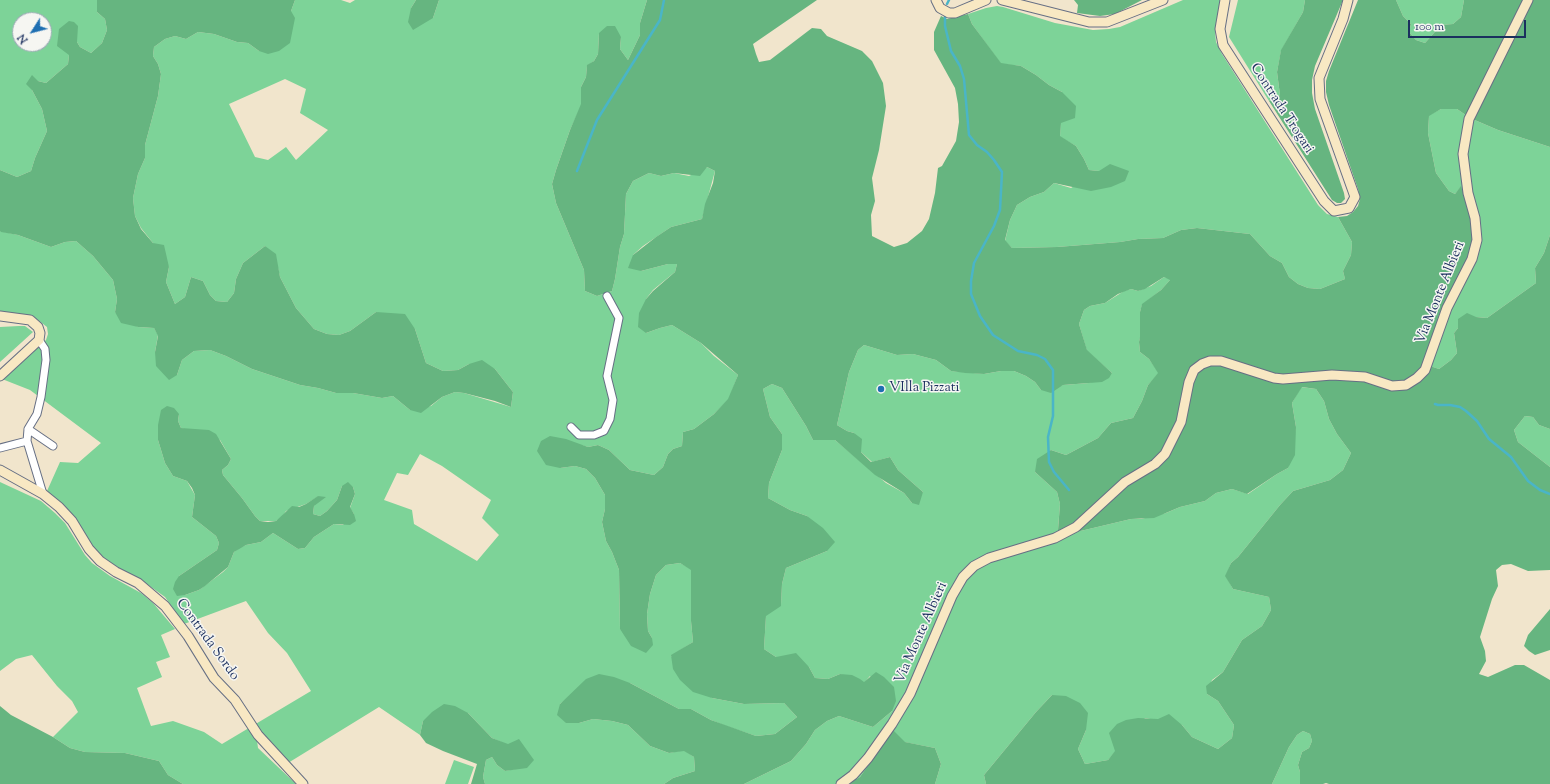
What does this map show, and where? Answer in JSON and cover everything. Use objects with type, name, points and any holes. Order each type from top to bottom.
[{"type":"street","points":[[936,0],[940,8],[949,13],[955,13],[986,0]]},
{"type":"street","points":[[1002,0],[1089,22],[1107,22],[1163,0]]},
{"type":"street","name":"Contrada Trogari","points":[[1225,0],[1220,29],[1223,46],[1324,201],[1334,211],[1349,208],[1355,197],[1320,99],[1319,78],[1343,20],[1348,0]]},
{"type":"street","name":"Via Monte Albieri","points":[[841,784],[853,775],[868,758],[892,724],[910,694],[952,596],[963,577],[974,566],[989,558],[1055,538],[1076,527],[1126,482],[1155,464],[1165,454],[1180,422],[1188,382],[1194,370],[1202,364],[1210,361],[1221,361],[1274,378],[1283,379],[1332,375],[1365,377],[1392,386],[1406,385],[1417,378],[1425,370],[1447,308],[1472,259],[1477,240],[1475,218],[1468,193],[1463,154],[1469,119],[1528,0]]},
{"type":"street","points":[[572,427],[579,435],[594,435],[604,431],[610,419],[612,400],[607,376],[619,318],[608,296]]},
{"type":"street","points":[[0,316],[30,320],[38,328],[39,340],[45,349],[46,360],[41,397],[37,414],[28,429],[27,442],[43,494]]},
{"type":"street","points":[[0,376],[39,340]]},
{"type":"street","points":[[28,429],[53,446]]},
{"type":"street","points":[[0,448],[27,442]]},
{"type":"street","name":"Contrada Sordo","points":[[0,470],[43,494],[59,507],[72,521],[89,549],[100,561],[116,572],[138,583],[165,606],[188,636],[214,678],[235,700],[258,734],[303,784]]},
{"type":"green space","points":[[0,0],[97,0],[97,12],[105,19],[107,30],[102,43],[91,53],[80,47],[77,42],[69,55],[68,64],[46,83],[38,81],[32,90],[42,109],[47,131],[31,171],[17,177],[0,170]]},
{"type":"green space","points":[[97,0],[295,0],[291,11],[295,18],[290,43],[279,51],[268,54],[259,51],[248,43],[237,42],[214,34],[198,32],[186,39],[175,36],[165,39],[154,47],[153,56],[158,64],[161,74],[158,96],[145,145],[145,158],[138,174],[133,198],[135,216],[141,229],[153,243],[164,245],[169,267],[166,282],[175,304],[185,297],[191,277],[203,281],[210,295],[216,301],[227,302],[234,293],[236,279],[243,263],[265,246],[276,254],[280,277],[296,308],[314,329],[327,334],[339,335],[350,331],[376,312],[405,314],[415,329],[426,363],[443,371],[458,370],[469,364],[482,360],[495,369],[513,392],[511,407],[495,401],[455,392],[442,397],[421,413],[410,410],[393,396],[382,398],[353,393],[336,393],[300,385],[252,369],[210,350],[194,351],[182,360],[177,375],[169,380],[156,366],[155,352],[158,336],[154,328],[138,327],[121,323],[115,312],[117,299],[113,280],[93,256],[76,241],[65,242],[51,247],[18,235],[1,232],[0,170],[17,177],[31,171],[47,131],[42,109],[32,90],[26,84],[32,75],[38,81],[46,83],[68,64],[69,55],[57,46],[59,29],[69,21],[74,22],[78,26],[77,42],[80,47],[91,53],[102,43],[107,30],[105,19],[97,12]]},
{"type":"green space","points":[[295,0],[341,0],[350,3],[355,0],[416,0],[411,8],[433,18],[439,0],[647,0],[640,23],[640,35],[628,60],[620,49],[621,37],[599,33],[598,54],[594,61],[587,66],[586,77],[581,87],[582,104],[570,130],[552,184],[556,203],[584,270],[585,291],[597,296],[612,291],[620,247],[624,234],[626,194],[633,181],[649,173],[661,176],[674,173],[689,176],[707,167],[715,171],[702,219],[671,227],[643,246],[633,255],[641,271],[668,264],[677,264],[675,272],[653,290],[646,299],[646,333],[672,325],[701,343],[714,356],[738,375],[729,399],[714,414],[694,429],[683,432],[682,446],[673,449],[668,454],[663,467],[654,475],[630,470],[609,450],[598,445],[588,447],[581,445],[560,468],[575,466],[586,469],[595,478],[605,495],[605,509],[602,522],[606,541],[619,570],[620,629],[652,638],[648,631],[647,614],[650,594],[656,575],[666,565],[680,563],[691,569],[691,621],[693,642],[671,656],[712,698],[744,704],[784,703],[797,717],[775,734],[756,736],[726,726],[691,709],[679,709],[630,683],[571,695],[560,704],[579,723],[593,719],[612,721],[628,725],[650,746],[669,753],[684,750],[694,757],[695,771],[673,778],[664,784],[485,784],[483,777],[486,760],[492,757],[497,765],[505,771],[515,769],[508,745],[492,738],[468,713],[423,721],[420,735],[379,707],[288,763],[255,725],[258,748],[296,784],[183,784],[168,775],[159,761],[125,753],[85,752],[70,748],[53,737],[78,712],[72,701],[57,686],[32,655],[16,659],[0,671],[0,482],[41,501],[65,523],[85,555],[92,563],[110,576],[141,593],[153,603],[175,629],[161,635],[170,657],[156,662],[162,677],[137,688],[151,726],[173,721],[204,732],[222,744],[311,691],[287,653],[268,633],[246,601],[184,624],[165,597],[140,579],[108,564],[90,543],[71,513],[47,491],[60,462],[78,463],[101,443],[30,390],[2,379],[46,340],[48,334],[47,327],[38,320],[20,314],[0,313],[0,231],[18,235],[51,247],[65,242],[76,241],[93,256],[113,280],[117,299],[115,312],[138,327],[154,328],[158,335],[155,352],[177,375],[182,360],[194,351],[210,350],[252,369],[300,385],[336,393],[353,393],[382,398],[393,396],[410,410],[431,406],[442,397],[455,392],[464,393],[511,407],[513,392],[495,369],[469,364],[458,370],[443,371],[426,363],[415,329],[376,312],[350,331],[339,335],[327,334],[314,329],[296,308],[280,277],[278,268],[265,246],[243,263],[236,279],[234,293],[227,302],[216,301],[210,295],[203,281],[191,277],[185,297],[175,304],[166,282],[169,267],[141,228],[135,216],[133,198],[138,174],[145,158],[145,145],[158,96],[161,74],[158,64],[153,56],[154,47],[165,39],[175,36],[186,39],[198,32],[214,34],[237,42],[248,43],[259,51],[291,11]],"holes":[[[285,79],[306,89],[300,113],[328,130],[296,160],[286,147],[268,160],[255,157],[229,104]],[[179,414],[178,421],[181,428],[220,440],[231,459],[228,465],[222,470],[223,475],[260,521],[276,521],[282,517],[286,511],[306,504],[319,496],[314,506],[313,514],[320,516],[337,500],[342,486],[353,487],[355,494],[350,508],[354,514],[343,525],[334,524],[314,537],[305,548],[298,549],[273,533],[261,542],[239,548],[234,552],[228,567],[223,572],[199,590],[185,595],[179,576],[217,550],[219,543],[216,536],[192,517],[195,495],[187,481],[173,476],[165,463],[158,440]],[[420,454],[442,466],[491,500],[482,518],[499,535],[477,561],[414,524],[412,510],[384,500],[397,473],[408,475]]]},
{"type":"green space","points":[[416,0],[439,0],[433,18],[413,30],[408,22],[411,8]]},
{"type":"green space","points":[[647,0],[817,0],[753,44],[756,54],[759,62],[770,60],[812,28],[821,29],[827,36],[862,51],[872,61],[883,83],[886,106],[879,150],[872,178],[875,201],[871,215],[872,236],[894,247],[907,243],[922,231],[929,219],[935,193],[938,168],[942,166],[956,141],[959,122],[955,88],[934,50],[934,32],[941,16],[947,19],[968,14],[972,24],[1001,63],[1021,66],[1062,92],[1076,106],[1075,118],[1061,123],[1060,136],[1076,146],[1089,170],[1099,171],[1110,164],[1129,171],[1125,181],[1111,187],[1091,191],[1054,183],[1044,192],[1030,197],[1017,205],[1010,220],[1005,240],[1012,248],[1057,247],[1163,238],[1181,230],[1197,228],[1250,234],[1270,256],[1282,263],[1289,277],[1298,284],[1308,288],[1320,289],[1345,279],[1343,271],[1351,255],[1352,242],[1338,217],[1347,216],[1353,212],[1358,206],[1360,199],[1326,92],[1326,81],[1329,71],[1358,0],[1396,0],[1403,16],[1411,24],[1409,32],[1416,40],[1425,43],[1441,25],[1453,24],[1461,17],[1464,0],[1550,0],[1550,147],[1498,130],[1470,118],[1457,109],[1441,109],[1429,116],[1428,133],[1436,173],[1449,191],[1455,194],[1461,186],[1471,218],[1473,241],[1465,263],[1439,315],[1424,364],[1439,369],[1451,360],[1457,353],[1454,333],[1458,328],[1458,319],[1467,313],[1476,317],[1487,318],[1536,283],[1535,268],[1544,253],[1550,235],[1550,429],[1539,425],[1533,417],[1525,416],[1514,430],[1518,442],[1550,467],[1550,570],[1528,571],[1511,564],[1502,565],[1496,570],[1498,586],[1492,599],[1480,637],[1485,651],[1486,661],[1479,674],[1488,677],[1515,665],[1524,665],[1550,680],[1550,784],[1300,784],[1300,772],[1298,765],[1302,752],[1309,748],[1312,741],[1310,734],[1303,731],[1297,735],[1289,747],[1272,784],[986,784],[984,775],[1052,695],[1066,696],[1080,703],[1088,713],[1086,730],[1078,749],[1085,764],[1108,760],[1115,751],[1109,733],[1117,724],[1126,720],[1138,718],[1158,719],[1169,714],[1182,725],[1192,737],[1218,749],[1232,738],[1234,725],[1218,701],[1207,694],[1206,686],[1223,672],[1242,640],[1262,626],[1271,610],[1269,597],[1233,589],[1225,576],[1231,563],[1238,557],[1293,491],[1330,480],[1343,470],[1351,453],[1337,434],[1329,419],[1324,401],[1316,389],[1302,387],[1292,403],[1296,427],[1295,455],[1288,468],[1247,494],[1232,489],[1216,493],[1205,501],[1180,507],[1154,518],[1131,519],[1072,533],[1061,534],[1058,530],[1060,504],[1057,492],[1035,472],[1037,459],[1051,450],[1066,455],[1098,438],[1111,423],[1133,418],[1148,385],[1158,373],[1149,359],[1140,352],[1140,312],[1142,304],[1161,290],[1170,280],[1164,277],[1145,289],[1138,291],[1131,289],[1118,294],[1105,303],[1090,306],[1084,310],[1079,324],[1087,350],[1112,373],[1109,378],[1102,382],[1063,385],[1051,393],[1041,390],[1035,382],[1014,371],[1001,371],[984,374],[965,373],[951,371],[936,360],[913,354],[897,355],[864,345],[858,350],[849,372],[837,425],[854,433],[862,439],[861,452],[871,462],[890,457],[898,470],[923,492],[919,505],[912,503],[904,493],[875,475],[835,440],[813,440],[782,388],[772,384],[763,389],[770,417],[782,434],[782,450],[769,483],[768,498],[790,510],[807,516],[823,528],[835,542],[827,551],[786,568],[782,584],[781,606],[766,616],[764,649],[776,657],[796,653],[809,667],[815,678],[828,679],[840,674],[852,675],[864,682],[876,672],[884,677],[894,687],[896,701],[892,711],[873,727],[839,716],[827,721],[815,730],[806,744],[791,761],[744,784],[664,784],[673,778],[695,771],[694,757],[684,751],[669,753],[650,746],[628,725],[612,721],[593,719],[579,723],[566,723],[557,715],[560,704],[586,679],[599,674],[614,677],[630,683],[679,709],[691,709],[711,720],[756,736],[775,734],[797,717],[784,703],[744,704],[712,698],[693,692],[680,680],[673,669],[671,655],[693,642],[691,621],[691,570],[680,563],[666,565],[656,575],[650,594],[647,614],[648,631],[652,638],[653,645],[646,653],[631,646],[620,629],[619,570],[606,541],[602,522],[605,509],[605,495],[595,478],[586,469],[575,466],[560,468],[546,465],[537,451],[541,441],[550,436],[566,439],[588,447],[598,445],[609,450],[630,470],[654,475],[663,467],[668,454],[673,449],[682,446],[683,432],[694,429],[714,414],[728,399],[738,375],[701,343],[672,325],[646,333],[638,327],[639,313],[646,299],[675,272],[677,264],[668,264],[641,271],[628,268],[633,255],[671,227],[702,219],[705,204],[713,183],[715,171],[707,167],[700,176],[674,173],[661,176],[649,173],[633,181],[626,194],[624,234],[620,247],[612,291],[597,296],[585,291],[584,270],[556,203],[552,184],[570,130],[581,104],[581,87],[586,77],[587,65],[594,61],[598,54],[599,33],[607,26],[615,26],[621,37],[620,49],[628,60],[640,35],[640,23]]},
{"type":"green space","points":[[1074,0],[1142,0],[1115,14],[1100,16],[1077,13],[1078,5]]},
{"type":"green space","points":[[1183,0],[1223,0],[1215,32],[1216,42],[1222,54],[1318,205],[1327,214],[1338,217],[1352,242],[1351,255],[1343,271],[1345,279],[1320,289],[1308,288],[1298,284],[1289,277],[1282,263],[1270,256],[1250,234],[1197,228],[1181,230],[1163,238],[1057,247],[1012,248],[1005,241],[1010,220],[1017,205],[1030,197],[1044,192],[1054,183],[1071,188],[1099,171],[1089,170],[1076,146],[1060,137],[1062,92],[1021,66],[1001,64],[972,24],[968,14],[997,6],[1055,23],[1093,30],[1109,29],[1120,27]]},
{"type":"green space","points":[[1238,0],[1305,0],[1303,12],[1281,51],[1277,72],[1280,95],[1269,101],[1229,37]]},
{"type":"green space","points":[[1305,0],[1343,0],[1315,66],[1312,80],[1312,93],[1315,109],[1344,193],[1345,199],[1341,203],[1337,203],[1332,200],[1269,101],[1280,95],[1277,72],[1281,50],[1303,12]]},
{"type":"green space","points":[[1396,0],[1464,0],[1461,17],[1453,24],[1441,25],[1425,43],[1416,40],[1409,32],[1411,24],[1403,16]]},
{"type":"green space","points":[[1441,109],[1457,109],[1470,118],[1498,130],[1550,147],[1550,235],[1544,253],[1535,268],[1536,283],[1487,318],[1476,317],[1458,328],[1454,333],[1457,353],[1451,360],[1439,369],[1423,364],[1439,315],[1450,293],[1461,187],[1455,194],[1449,191],[1436,173],[1428,133],[1429,115]]},
{"type":"green space","points":[[1164,277],[1171,279],[1161,290],[1142,305],[1140,312],[1140,352],[1149,359],[1159,373],[1148,385],[1133,418],[1111,423],[1098,438],[1066,455],[1051,450],[1035,472],[1057,492],[1060,504],[1058,529],[1072,533],[1131,519],[1141,519],[1205,501],[1216,493],[1232,489],[1248,494],[1288,468],[1296,427],[1292,403],[1301,387],[1316,389],[1324,401],[1329,419],[1337,434],[1351,453],[1343,470],[1330,480],[1293,491],[1238,557],[1231,563],[1226,576],[1233,589],[1269,597],[1271,610],[1262,626],[1242,640],[1223,672],[1212,680],[1207,694],[1218,701],[1234,725],[1232,738],[1218,749],[1192,737],[1182,725],[1145,718],[1108,760],[1085,764],[1078,749],[1086,730],[1052,695],[984,775],[986,784],[935,784],[941,764],[935,748],[904,742],[871,762],[860,777],[848,784],[744,784],[791,761],[806,744],[815,730],[827,721],[839,716],[873,727],[892,711],[870,676],[864,683],[840,674],[828,679],[815,678],[809,667],[776,657],[764,649],[766,615],[781,605],[782,584],[786,568],[827,551],[807,516],[790,510],[768,498],[769,483],[782,450],[782,434],[770,417],[763,389],[772,384],[782,388],[813,440],[835,440],[886,483],[904,493],[912,503],[923,492],[898,470],[890,457],[872,462],[861,452],[854,433],[837,425],[849,372],[858,350],[864,345],[897,355],[913,354],[936,360],[951,371],[984,374],[1001,371],[1014,371],[1035,382],[1041,390],[1063,385],[1089,383],[1112,373],[1087,351],[1079,324],[1084,310],[1090,306],[1105,303],[1124,291],[1131,289],[1138,291],[1151,286]]},
{"type":"green space","points":[[25,326],[33,332],[0,362],[0,327]]},
{"type":"green space","points":[[167,406],[174,408],[179,414],[178,421],[181,428],[209,430],[216,434],[231,459],[228,465],[222,470],[223,475],[260,521],[276,521],[292,506],[299,507],[318,496],[326,497],[314,506],[313,514],[320,516],[337,500],[342,486],[348,482],[353,487],[355,494],[350,507],[356,521],[350,525],[334,524],[314,537],[305,548],[298,549],[273,533],[261,542],[246,545],[234,552],[228,567],[199,590],[177,596],[173,589],[179,576],[217,550],[219,543],[216,536],[192,517],[195,495],[192,488],[187,481],[173,476],[165,463],[158,440],[158,425],[161,410]]},
{"type":"green space","points":[[1525,416],[1533,417],[1539,425],[1550,429],[1550,467],[1518,442],[1514,430]]},
{"type":"green space","points":[[1550,609],[1550,650],[1535,655],[1524,646],[1528,635]]},
{"type":"green space","points":[[444,704],[455,706],[468,713],[492,738],[508,744],[519,739],[534,760],[527,768],[505,771],[497,765],[492,757],[486,760],[483,777],[485,784],[471,784],[477,764],[426,743],[420,735],[423,721],[432,712]]},
{"type":"green space","points":[[0,706],[11,715],[53,737],[70,748],[85,752],[125,753],[159,761],[168,775],[183,784],[0,784]]},
{"type":"green space","points":[[893,730],[905,742],[935,748],[941,764],[935,784],[848,784],[860,777]]},
{"type":"green space","points":[[1303,731],[1310,734],[1312,741],[1309,748],[1302,752],[1298,765],[1300,772],[1300,784],[1272,784],[1289,747],[1297,735]]},
{"type":"green space","points":[[454,760],[474,767],[468,784],[445,784]]},
{"type":"waterway","points":[[577,171],[597,120],[660,20],[664,0]]},
{"type":"waterway","points":[[947,4],[949,0]]},
{"type":"waterway","points":[[945,16],[945,26],[951,51],[960,66],[964,79],[969,135],[977,145],[987,152],[1002,172],[1000,210],[994,226],[974,263],[971,281],[971,294],[980,316],[993,335],[1018,351],[1037,355],[1045,359],[1053,370],[1053,416],[1048,437],[1049,462],[1054,472],[1069,490]]},
{"type":"waterway","points":[[1435,404],[1460,407],[1466,411],[1477,421],[1489,439],[1511,457],[1528,481],[1540,490],[1550,494]]},
{"type":"place","name":"VIlla Pizzati","points":[[881,389]]}]
